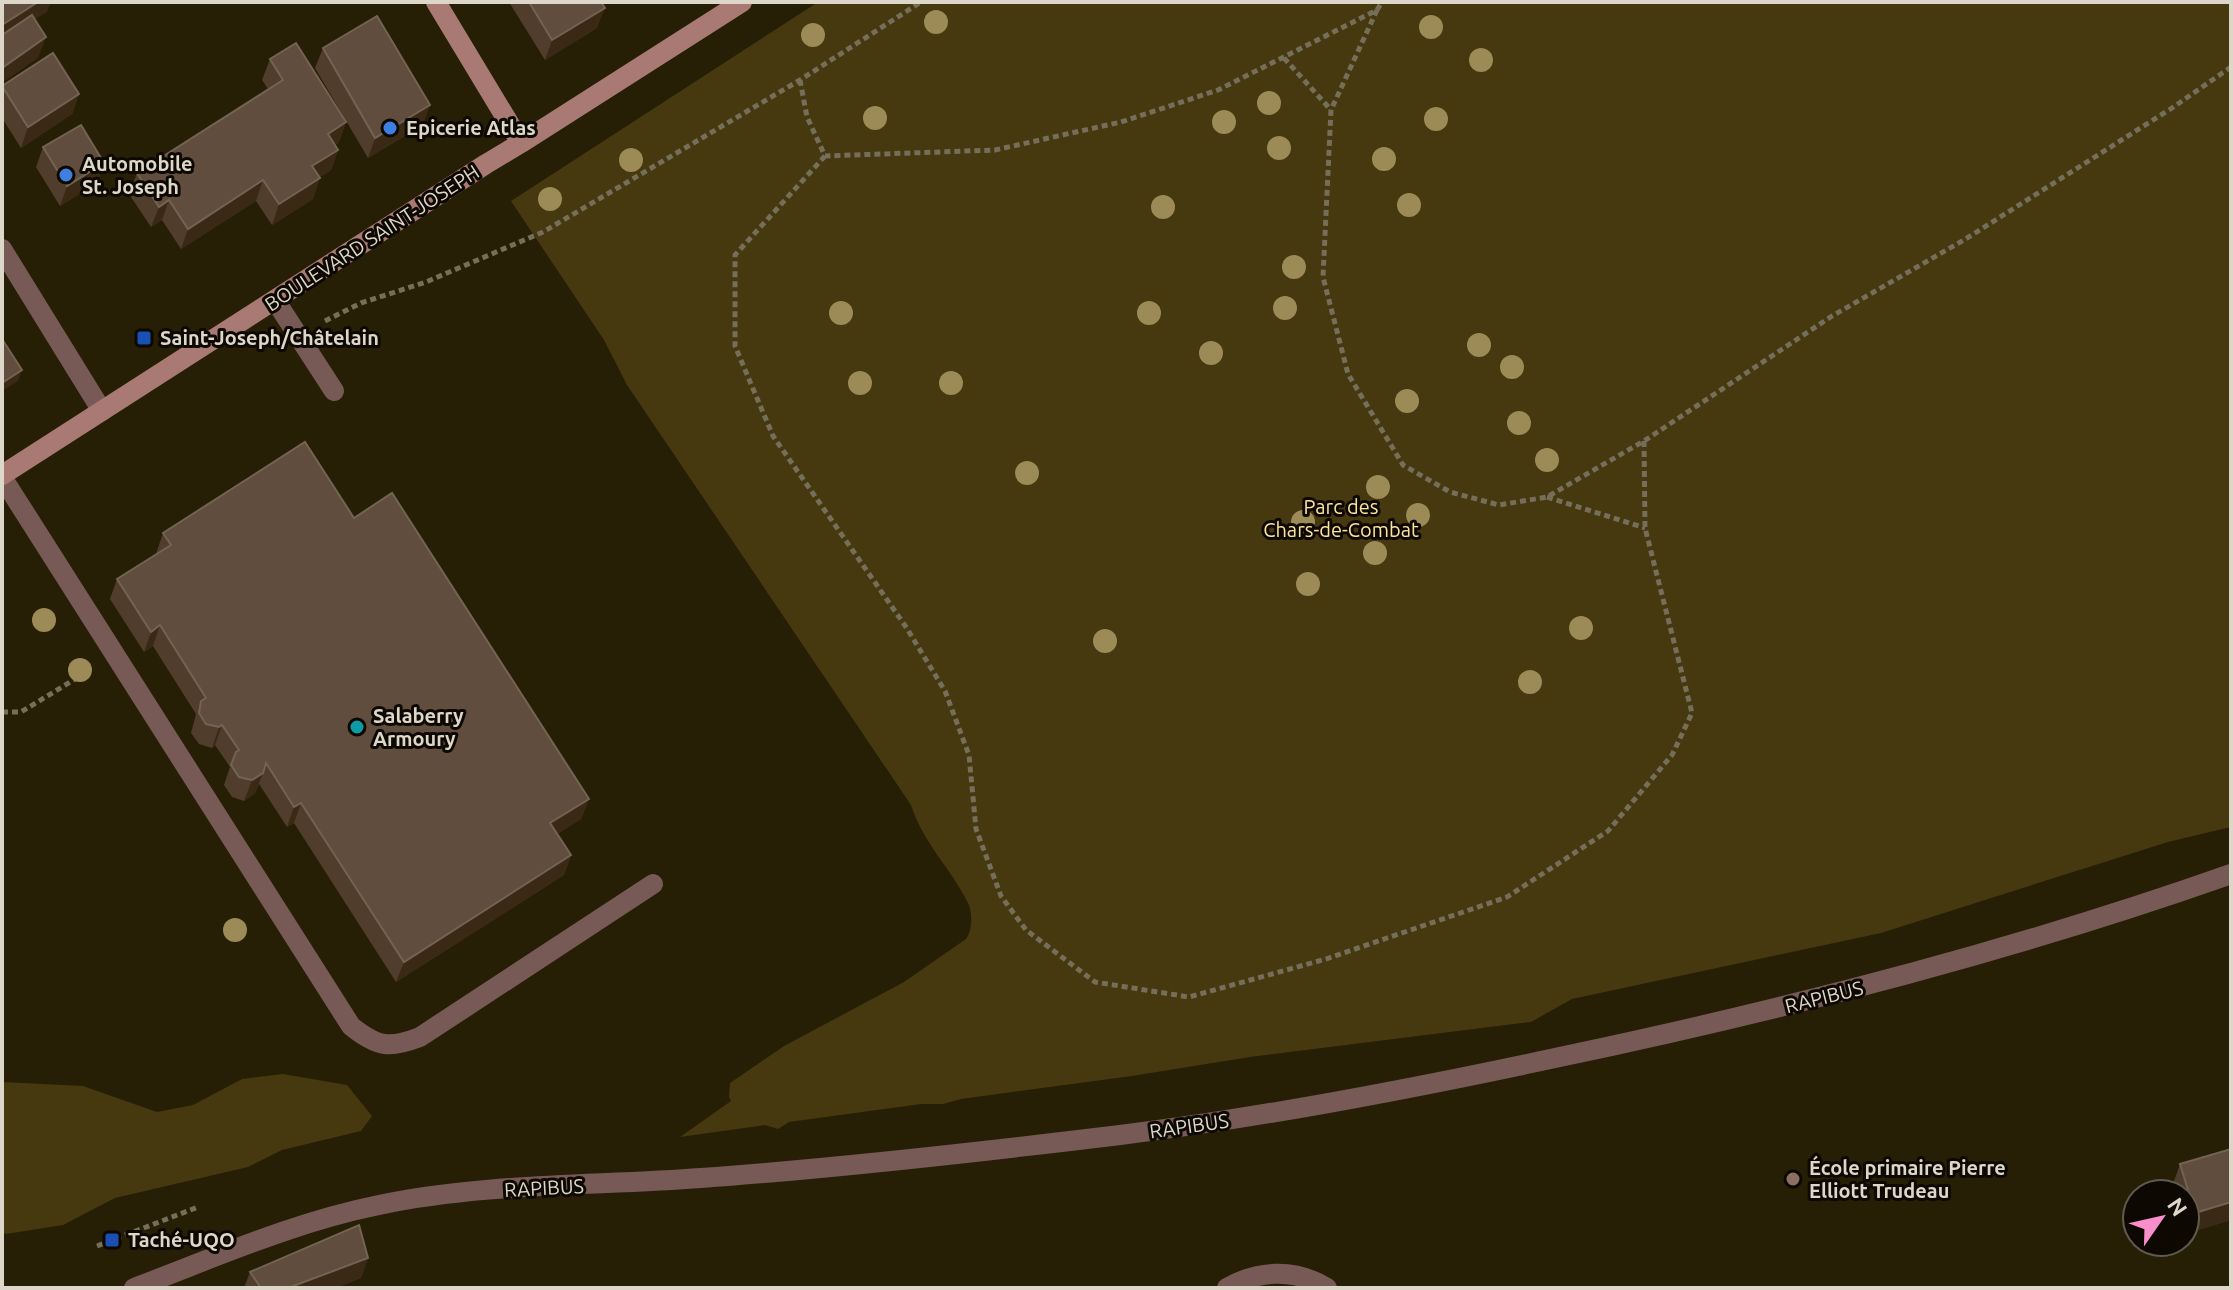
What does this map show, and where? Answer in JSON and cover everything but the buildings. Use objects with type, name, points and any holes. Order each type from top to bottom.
[{"type":"main road","points":[[436,2],[521,143]]},
{"type":"main road","name":"BOULEVARD SAINT-JOSEPH","points":[[2,476],[742,2]]},
{"type":"street","points":[[2,249],[102,411]]},
{"type":"street","points":[[275,300],[334,391]]},
{"type":"street","points":[[2,476],[351,1026],[364,1036],[384,1046],[420,1037],[653,884]]},
{"type":"street","name":"RAPIBUS","points":[[134,1288],[323,1218],[417,1198],[702,1178],[1045,1144],[1239,1119],[1442,1082],[1649,1038],[1869,986],[2118,912],[2231,874]]},
{"type":"street","points":[[1227,1288],[1254,1275],[1271,1273],[1312,1279],[1327,1288]]},
{"type":"path","points":[[298,335],[361,303],[426,282],[543,232],[800,80],[921,2]]},
{"type":"path","points":[[1382,2],[1331,110],[1323,277],[1348,374],[1403,465],[1450,492],[1499,505],[1547,497],[1644,441],[1832,316],[1964,240],[2231,67]]},
{"type":"path","points":[[1377,10],[1218,90],[1121,122],[995,150],[825,156],[735,255],[735,346],[773,436],[906,627],[945,691],[969,755],[976,829],[1001,896],[1026,930],[1095,982],[1189,997],[1326,959],[1507,897],[1608,831],[1672,755],[1692,713],[1645,528],[1644,441]]},
{"type":"path","points":[[1283,57],[1331,110]]},
{"type":"path","points":[[800,80],[807,117],[825,156]]},
{"type":"path","points":[[1547,497],[1645,528]]},
{"type":"path","points":[[2,712],[21,712],[115,655]]},
{"type":"path","points":[[97,1246],[198,1207]]},
{"type":"green space","name":"Parc des Chars-de-Combat","points":[[818,2],[2231,2],[2231,827],[2168,842],[1881,933],[1572,999],[1531,1022],[1250,1057],[943,1104],[921,1104],[789,1122],[778,1129],[765,1125],[680,1137],[731,1101],[730,1083],[784,1046],[904,982],[966,939],[971,927],[971,912],[961,890],[923,832],[911,805],[627,385],[604,340],[511,201]]},
{"type":"green space","points":[[283,1074],[347,1085],[372,1116],[361,1131],[282,1150],[248,1167],[115,1198],[63,1225],[6,1234],[2,1232],[2,1082],[83,1086],[157,1112],[193,1105],[242,1079]]},
{"type":"place","name":"Epicerie Atlas","points":[[390,128]]},
{"type":"place","name":"Automobile St. Joseph","points":[[66,175]]},
{"type":"place","name":"Saint-Joseph/Châtelain","points":[[144,338]]},
{"type":"place","name":"Salaberry Armoury","points":[[357,727]]},
{"type":"place","name":"École primaire Pierre Elliott Trudeau","points":[[1793,1179]]},
{"type":"place","name":"Taché-UQO","points":[[112,1240]]}]
